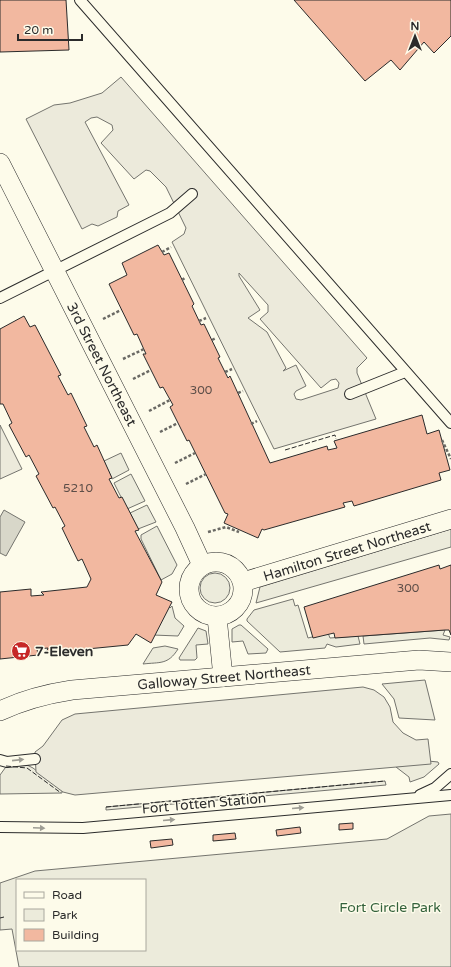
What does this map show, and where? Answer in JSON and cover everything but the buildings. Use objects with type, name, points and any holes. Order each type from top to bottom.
[{"type":"street","name":"3rd Street Northeast","points":[[0,163],[185,528],[202,566]]},
{"type":"street","name":"Hamilton Street Northeast","points":[[242,582],[451,519]]},
{"type":"street","points":[[210,562],[226,564],[239,575],[242,582],[242,599],[238,606],[225,616],[208,616],[200,612],[189,597],[188,588],[190,579],[202,566],[210,562]]},
{"type":"street","points":[[217,617],[223,677]]},
{"type":"street","name":"Galloway Street Northeast","points":[[0,711],[19,702],[45,694],[419,660],[451,662]]},
{"type":"lane","points":[[80,0],[451,423]]},
{"type":"lane","points":[[0,298],[170,214],[192,194]]},
{"type":"lane","points":[[350,394],[405,372]]},
{"type":"lane","points":[[0,760],[7,762],[36,759]]},
{"type":"lane","name":"Fort Totten Station","points":[[410,798],[435,788],[451,774]]},
{"type":"lane","name":"Fort Totten Station","points":[[0,827],[83,828],[451,794]]},
{"type":"path","points":[[162,252],[171,247]]},
{"type":"path","points":[[182,280],[186,277]]},
{"type":"path","points":[[104,319],[121,310]]},
{"type":"path","points":[[199,321],[206,318]]},
{"type":"path","points":[[212,340],[216,338]]},
{"type":"path","points":[[123,359],[144,349]]},
{"type":"path","points":[[225,372],[232,369]]},
{"type":"path","points":[[134,379],[151,370]]},
{"type":"path","points":[[238,393],[242,390]]},
{"type":"path","points":[[150,411],[170,400]]},
{"type":"path","points":[[251,424],[257,421]]},
{"type":"path","points":[[160,432],[178,423]]},
{"type":"path","points":[[442,440],[451,459]]},
{"type":"path","points":[[175,463],[195,453]]},
{"type":"path","points":[[186,484],[206,474]]},
{"type":"path","points":[[206,533],[226,527],[239,532]]},
{"type":"green space","points":[[121,453],[129,470],[112,479],[104,461]]},
{"type":"green space","points":[[131,474],[145,501],[127,509],[114,483]]},
{"type":"green space","points":[[147,505],[156,522],[138,529],[130,513]]},
{"type":"green space","points":[[157,526],[177,565],[172,574],[161,580],[141,539],[141,535]]},
{"type":"green space","points":[[451,529],[451,547],[256,603],[260,587]]},
{"type":"green space","points":[[215,573],[221,574],[229,582],[229,594],[221,602],[215,603],[209,602],[201,594],[200,588],[201,582],[209,574]]},
{"type":"green space","points":[[293,599],[295,606],[298,605],[308,638],[328,633],[330,638],[358,636],[360,644],[336,647],[327,644],[325,648],[280,652],[247,621],[247,619],[254,610]]},
{"type":"green space","points":[[167,605],[170,608],[172,606],[175,618],[184,626],[178,636],[153,635]]},
{"type":"green space","points":[[241,625],[268,649],[266,653],[248,654],[243,641],[232,642],[232,629]]},
{"type":"green space","points":[[198,628],[206,631],[208,644],[196,645],[197,658],[195,660],[180,660],[179,658]]},
{"type":"green space","points":[[445,630],[443,635],[450,637],[449,640],[430,638],[364,644],[363,636]]},
{"type":"green space","points":[[165,646],[178,649],[171,658],[163,662],[143,664],[153,648]]},
{"type":"green space","points":[[425,680],[435,720],[399,718],[394,699],[382,684]]},
{"type":"green space","points":[[428,761],[438,762],[439,764],[424,777],[410,782],[409,777],[396,767]]},
{"type":"green space","points":[[8,764],[25,764],[33,768],[62,790],[62,793],[0,794],[0,775]]},
{"type":"green space","points":[[385,781],[386,785],[106,810],[106,807]]},
{"type":"green space","name":"Fort Circle Park","points":[[451,814],[451,967],[19,967],[16,951],[146,951],[146,879],[16,879],[16,951],[12,929],[0,930],[0,883],[35,871],[387,839],[429,816]]},
{"type":"shaded area","points":[[121,77],[367,358],[357,368],[357,373],[376,419],[274,449],[172,242],[184,234],[186,228],[166,187],[150,171],[146,170],[134,179],[101,143],[113,130],[112,125],[97,117],[91,118],[85,122],[129,205],[118,211],[117,217],[98,226],[92,224],[82,229],[26,119],[54,105],[70,103],[102,93]],"holes":[[[239,273],[268,305],[268,312],[260,319],[321,388],[331,380],[336,379],[339,383],[338,388],[301,400],[296,399],[294,394],[296,391],[306,386],[296,365],[283,371],[286,368],[267,332],[248,318],[260,310],[239,276]]]},
{"type":"shaded area","points":[[0,425],[22,469],[0,479]]},
{"type":"shaded area","points":[[4,510],[25,522],[6,556],[0,553],[0,517]]},
{"type":"shaded area","points":[[363,687],[374,690],[384,697],[390,707],[393,722],[403,733],[416,740],[428,739],[431,764],[75,795],[63,792],[36,772],[35,752],[43,746],[62,720],[75,714]]},
{"type":"fence","points":[[285,450],[335,435],[336,439]]},
{"type":"fence","points":[[6,766],[27,768],[61,793]]},
{"type":"fence","points":[[106,807],[385,781]]},
{"type":"fence","points":[[0,918],[4,917]]},
{"type":"place","name":"7-Eleven","points":[[21,651]]}]
